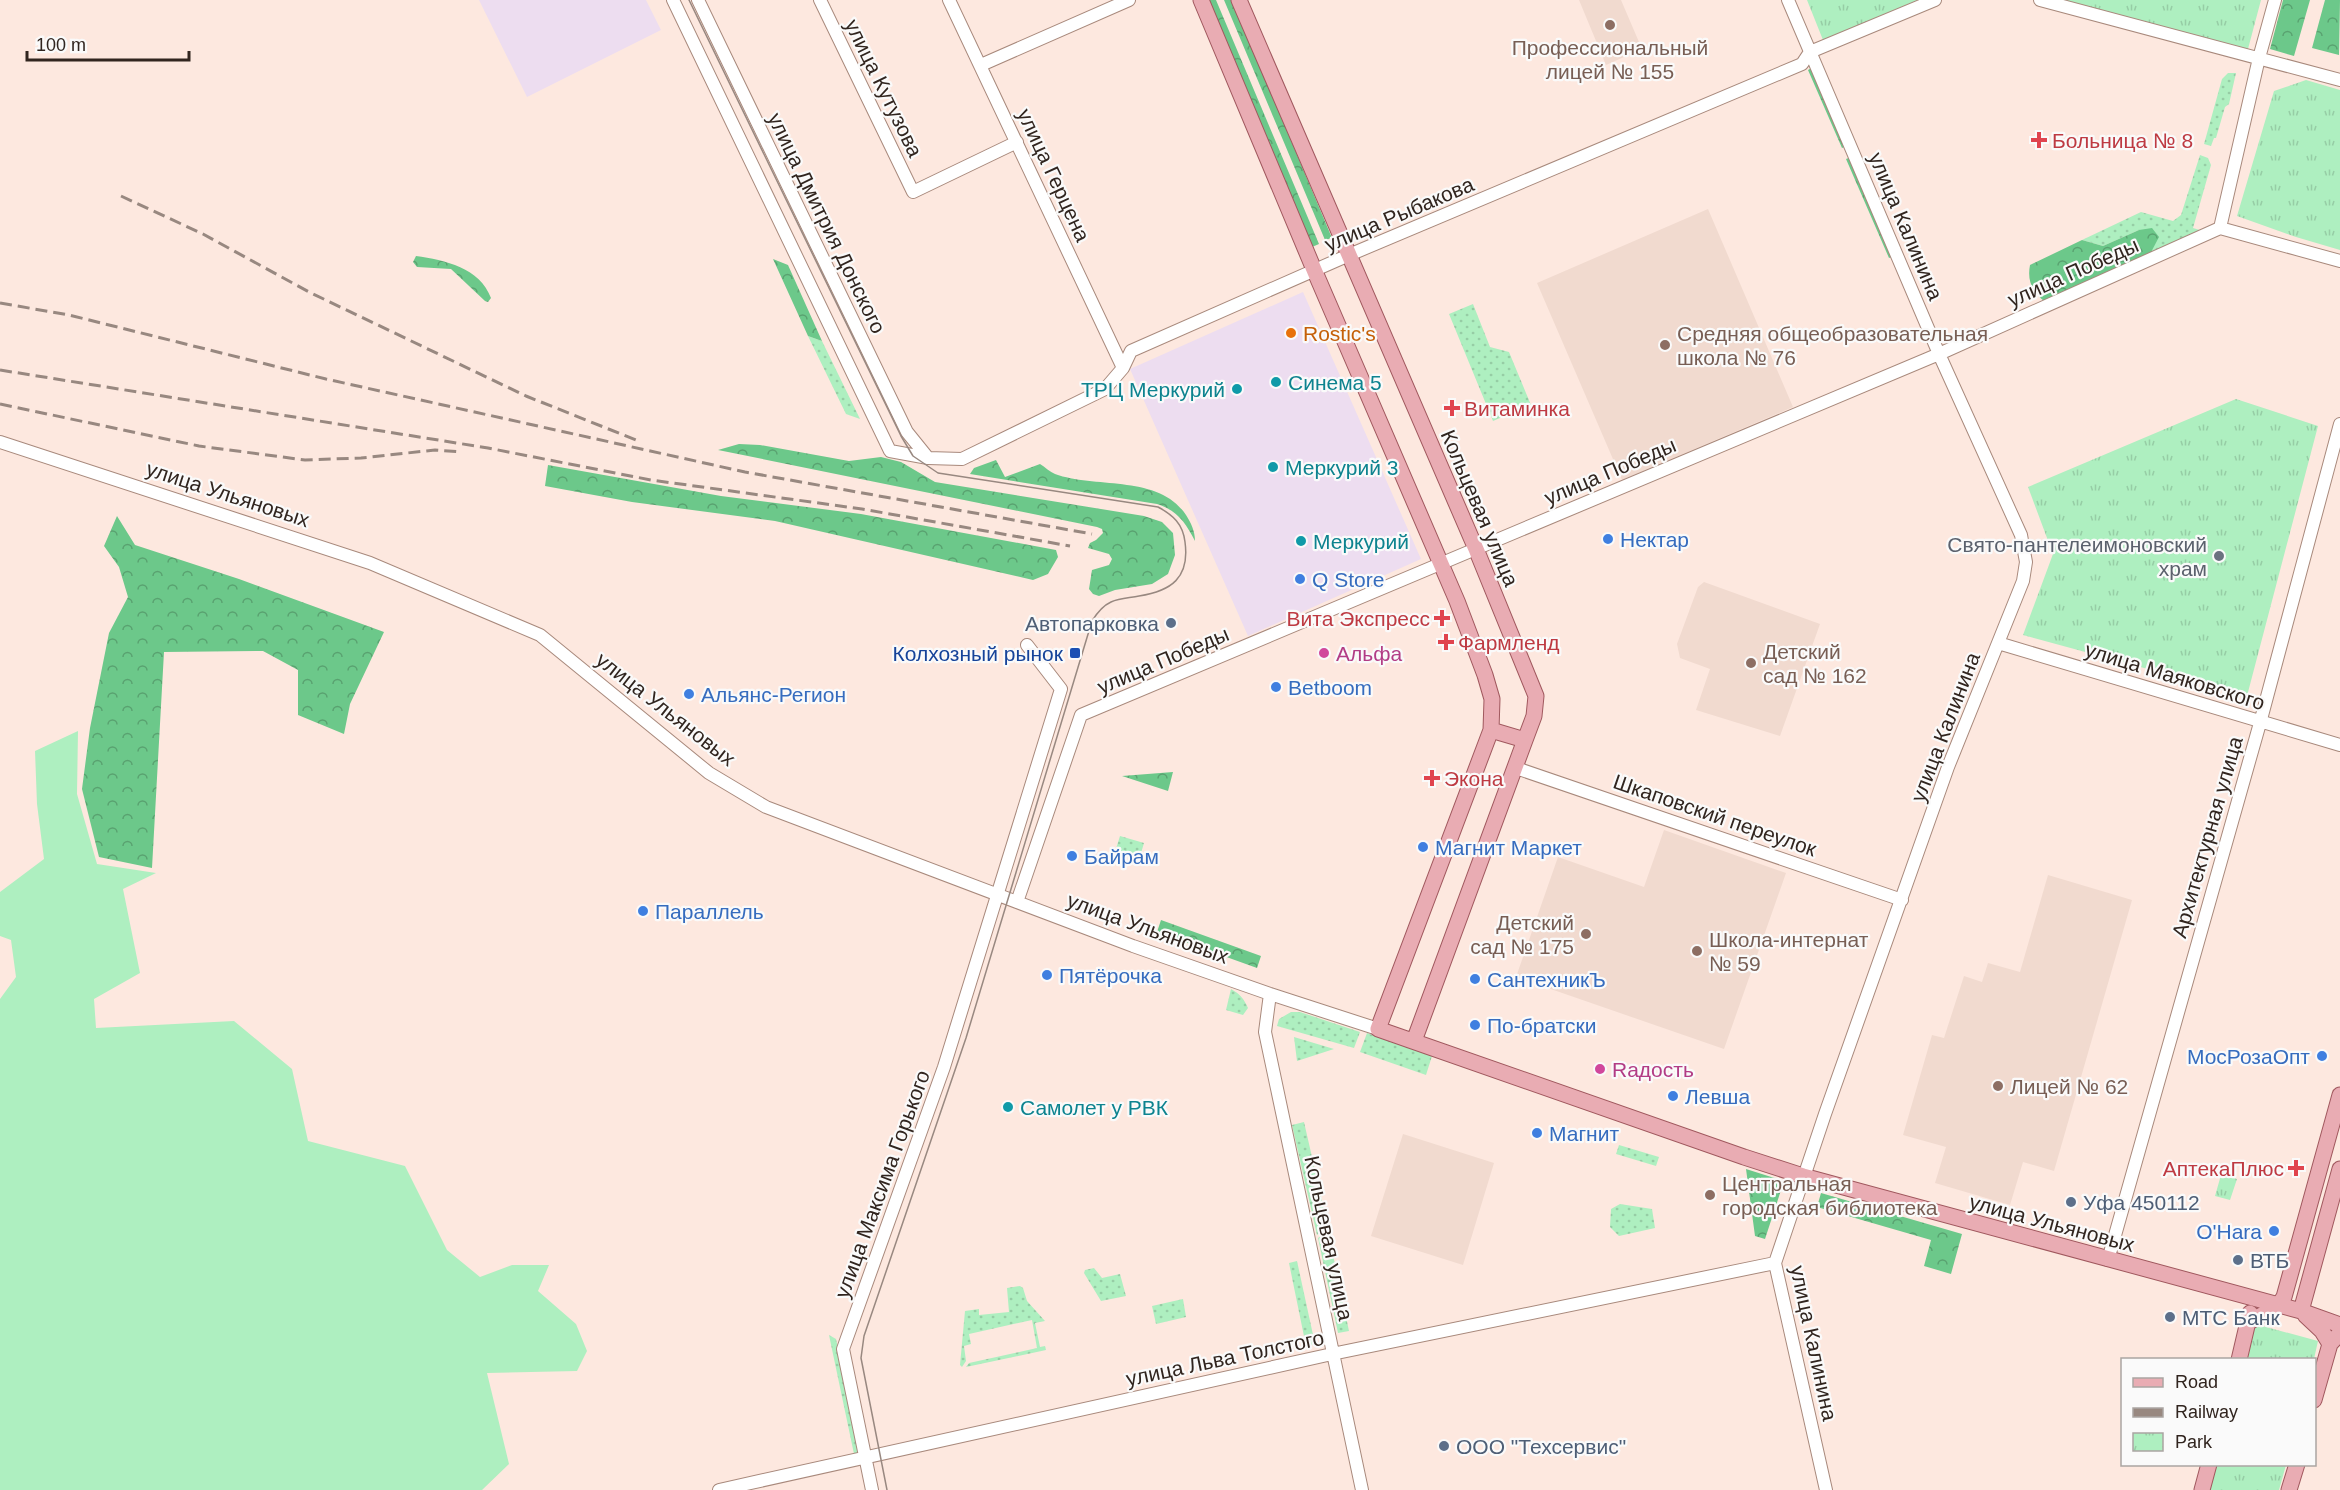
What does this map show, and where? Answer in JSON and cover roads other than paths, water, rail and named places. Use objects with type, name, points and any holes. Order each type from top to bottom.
[{"type":"main road","points":[[1202,0],[1440,564],[1485,675],[1492,699],[1491,730],[1378,1029]]},
{"type":"main road","name":"Кольцевая улица","points":[[1239,0],[1476,549],[1536,696],[1534,716],[1516,768],[1414,1041]]},
{"type":"main road","points":[[1491,730],[1525,740]]},
{"type":"main road","name":"улица Ульяновых","points":[[1378,1029],[1732,1154],[1803,1176],[2301,1311],[2340,1325]]},
{"type":"main road","points":[[2249,1322],[2278,1306],[2284,1297],[2340,1095]]},
{"type":"main road","points":[[2316,1394],[2335,1339],[2322,1331],[2301,1311],[2340,1169]]},
{"type":"main road","points":[[2239,1358],[2249,1322],[2249,1308],[2241,1296]]},
{"type":"main road","points":[[2202,1490],[2208,1466]]},
{"type":"main road","points":[[2289,1490],[2296,1466]]},
{"type":"street","name":"улица Дмитрия Донского","points":[[673,0],[890,451]]},
{"type":"street","name":"улица Дмитрия Донского","points":[[698,0],[907,432],[928,458]]},
{"type":"street","name":"улица Кутузова","points":[[820,0],[913,192],[1017,142]]},
{"type":"street","name":"улица Герцена","points":[[949,0],[1123,368]]},
{"type":"street","points":[[981,65],[1129,0]]},
{"type":"street","name":"улица Калинина","points":[[1788,0],[1939,354],[2021,536],[2026,562],[2023,580],[1948,767],[1803,1176],[1775,1263],[1826,1490]]},
{"type":"street","name":"улица Рыбакова","points":[[890,451],[928,458],[962,459],[1105,389],[1123,368],[1131,351],[1315,272],[1349,255],[1802,64],[1810,52],[1935,0]]},
{"type":"street","points":[[2040,0],[2340,80]]},
{"type":"street","points":[[2275,0],[2259,58],[2220,228],[2340,261]]},
{"type":"street","name":"улица Победы","points":[[1017,902],[1081,715],[1939,354],[2220,228]]},
{"type":"street","name":"Архитектурная улица","points":[[2108,1260],[2260,723],[2340,424]]},
{"type":"street","name":"улица Ульяновых","points":[[0,442],[370,563],[540,635],[709,773],[766,807],[1270,994],[1378,1029]]},
{"type":"street","name":"улица Маяковского","points":[[1998,643],[2340,745]]},
{"type":"street","name":"улица Максима Горького","points":[[872,1490],[843,1349],[944,1067],[1061,689],[1027,645]]},
{"type":"street","name":"Шкаповский переулок","points":[[1516,768],[1902,900]]},
{"type":"street","name":"Кольцевая улица","points":[[1270,994],[1265,1032],[1362,1490]]},
{"type":"street","name":"улица Льва Толстого","points":[[719,1490],[1332,1354],[1356,1351],[1775,1263]]},
{"type":"tram line","points":[[689,0],[901,436],[913,456],[938,473],[1158,507],[1176,521],[1182,530],[1185,542],[1184,565],[1176,581],[1160,591],[1111,602],[1100,610],[1092,621],[966,1038],[864,1336],[861,1358],[887,1490]]},
{"type":"railway","points":[[121,196],[203,234],[309,292],[526,396],[641,442]]},
{"type":"railway","points":[[0,303],[69,315],[326,379],[745,472],[1092,534]]},
{"type":"railway","points":[[0,370],[488,448],[651,480],[862,509],[1070,546]]},
{"type":"railway","points":[[0,404],[199,446],[305,460],[361,458],[435,450],[462,452]]},
{"type":"place","name":"Профессиональный лицей № 155","points":[[1610,25]]},
{"type":"place","name":"Больница № 8","points":[[2039,140]]},
{"type":"place","name":"Rostic's","points":[[1291,333]]},
{"type":"place","name":"Средняя общеобразовательная школа № 76","points":[[1665,345]]},
{"type":"place","name":"Синема 5","points":[[1276,382]]},
{"type":"place","name":"ТРЦ Меркурий","points":[[1237,389]]},
{"type":"place","name":"Витаминка","points":[[1452,408]]},
{"type":"place","name":"Меркурий 3","points":[[1273,467]]},
{"type":"place","name":"Нектар","points":[[1608,539]]},
{"type":"place","name":"Меркурий","points":[[1301,541]]},
{"type":"place","name":"Свято-пантелеимоновский храм","points":[[2219,556]]},
{"type":"place","name":"Q Store","points":[[1300,579]]},
{"type":"place","name":"Вита Экспресс","points":[[1442,618]]},
{"type":"place","name":"Автопарковка","points":[[1171,623]]},
{"type":"place","name":"Фармленд","points":[[1446,642]]},
{"type":"place","name":"Колхозный рынок","points":[[1075,653]]},
{"type":"place","name":"Альфа","points":[[1324,653]]},
{"type":"place","name":"Детский сад № 162","points":[[1751,663]]},
{"type":"place","name":"Betboom","points":[[1276,687]]},
{"type":"place","name":"Альянс-Регион","points":[[689,694]]},
{"type":"place","name":"Экона","points":[[1432,778]]},
{"type":"place","name":"Магнит Маркет","points":[[1423,847]]},
{"type":"place","name":"Байрам","points":[[1072,856]]},
{"type":"place","name":"Параллель","points":[[643,911]]},
{"type":"place","name":"Детский сад № 175","points":[[1586,934]]},
{"type":"place","name":"Школа-интернат № 59","points":[[1697,951]]},
{"type":"place","name":"Пятёрочка","points":[[1047,975]]},
{"type":"place","name":"СантехникЪ","points":[[1475,979]]},
{"type":"place","name":"По-братски","points":[[1475,1025]]},
{"type":"place","name":"МосРозаОпт","points":[[2322,1056]]},
{"type":"place","name":"Rадость","points":[[1600,1069]]},
{"type":"place","name":"Лицей № 62","points":[[1998,1086]]},
{"type":"place","name":"Левша","points":[[1673,1096]]},
{"type":"place","name":"Самолет у РВК","points":[[1008,1107]]},
{"type":"place","name":"Магнит","points":[[1537,1133]]},
{"type":"place","name":"АптекаПлюс","points":[[2296,1168]]},
{"type":"place","name":"Центральная городская библиотека","points":[[1710,1195]]},
{"type":"place","name":"Уфа 450112","points":[[2071,1202]]},
{"type":"place","name":"O'Hara","points":[[2274,1231]]},
{"type":"place","name":"ВТБ","points":[[2238,1260]]},
{"type":"place","name":"МТС Банк","points":[[2170,1317]]},
{"type":"place","name":"ООО \"Техсервис\"","points":[[1444,1446]]}]
